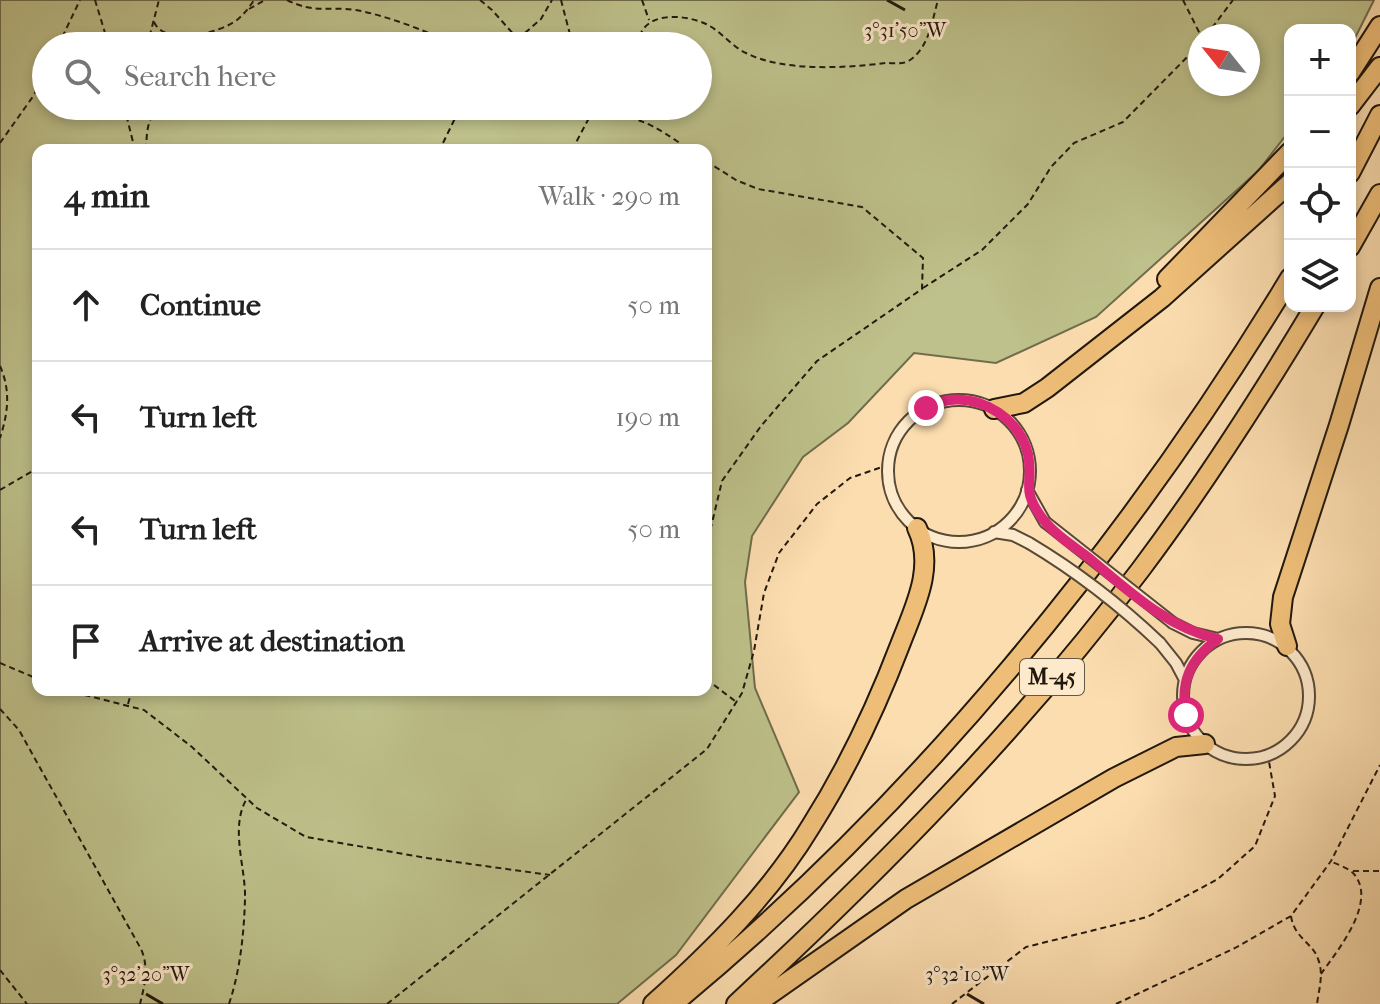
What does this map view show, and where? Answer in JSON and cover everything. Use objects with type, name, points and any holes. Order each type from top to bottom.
[{"type":"highway","points":[[1356,64],[1380,26]]},
{"type":"highway","points":[[1356,98],[1380,67]]},
{"type":"highway","points":[[1353,168],[1380,115]]},
{"type":"highway","points":[[1115,332],[1284,158]]},
{"type":"highway","points":[[994,409],[1024,403],[1047,388],[1173,288],[1284,188]]},
{"type":"highway","points":[[1354,240],[1380,194]]},
{"type":"highway","name":"M-45","points":[[673,1004],[844,848],[945,743],[1051,619],[1169,459],[1255,336],[1284,288]]},
{"type":"highway","points":[[1287,646],[1280,624],[1283,597],[1380,288]]},
{"type":"highway","name":"M-45","points":[[736,1004],[877,870],[975,766],[1085,639],[1141,569],[1206,478],[1311,312]]},
{"type":"highway","points":[[1339,425],[1380,313]]},
{"type":"highway","points":[[653,1004],[732,928],[775,876],[810,828],[847,763],[889,673],[925,573],[923,541],[917,528]]},
{"type":"highway","points":[[756,1004],[906,899],[1075,801],[1176,747],[1205,744]]},
{"type":"street","points":[[948,400],[972,401],[994,409],[1015,428],[1028,453],[1030,471],[1027,490],[1014,514],[994,532],[975,540],[955,542],[935,538],[917,528],[900,511],[890,489],[888,465],[894,442],[907,422],[926,408],[948,400]]},
{"type":"street","points":[[1027,490],[1045,522],[1147,605],[1193,633],[1218,639]]},
{"type":"street","points":[[994,532],[1013,535],[1058,560],[1115,604],[1160,643],[1185,680]]},
{"type":"street","points":[[1253,632],[1287,646],[1299,660],[1307,677],[1309,706],[1298,733],[1285,746],[1268,756],[1252,760],[1219,754],[1205,744],[1193,731],[1183,698],[1185,680],[1192,663],[1203,649],[1235,633],[1253,632]]},
{"type":"path","points":[[65,32],[80,0]]},
{"type":"path","points":[[95,0],[105,32]]},
{"type":"path","points":[[151,32],[159,0]]},
{"type":"path","points":[[212,32],[235,22],[254,0]]},
{"type":"path","points":[[247,10],[265,0]]},
{"type":"path","points":[[287,0],[301,8],[353,10],[371,14],[420,32]]},
{"type":"path","points":[[480,0],[511,32]]},
{"type":"path","points":[[526,32],[541,19],[552,0]]},
{"type":"path","points":[[561,0],[569,32]]},
{"type":"path","points":[[642,0],[650,21]]},
{"type":"path","points":[[642,32],[650,21],[668,15],[707,24],[745,53],[767,60],[798,66],[862,67],[907,63],[922,49],[938,0]]},
{"type":"path","points":[[1183,0],[1197,24]]},
{"type":"path","points":[[1214,24],[1233,0]]},
{"type":"path","points":[[154,22],[162,32]]},
{"type":"path","points":[[712,523],[722,481],[761,426],[817,361],[982,250],[1028,204],[1051,167],[1074,143],[1123,122],[1188,56]]},
{"type":"path","points":[[0,143],[32,98]]},
{"type":"path","points":[[128,120],[134,144]]},
{"type":"path","points":[[146,144],[150,120]]},
{"type":"path","points":[[442,144],[454,120]]},
{"type":"path","points":[[575,144],[588,120]]},
{"type":"path","points":[[640,120],[681,144]]},
{"type":"path","points":[[712,165],[758,189],[862,207],[923,258],[922,289]]},
{"type":"path","points":[[0,366],[7,382],[7,413],[0,438]]},
{"type":"path","points":[[387,1004],[707,749],[742,693],[754,651],[764,593],[779,553],[817,504],[850,478],[888,465]]},
{"type":"path","points":[[0,490],[32,471]]},
{"type":"path","points":[[0,663],[32,676]]},
{"type":"path","points":[[712,684],[736,702]]},
{"type":"path","points":[[89,696],[144,710],[192,747],[257,808],[306,837],[551,875]]},
{"type":"path","points":[[128,706],[130,696]]},
{"type":"path","points":[[0,709],[19,730],[141,949],[146,970],[140,1004]]},
{"type":"path","points":[[952,1004],[1026,947],[1147,917],[1218,879],[1255,846],[1275,796],[1268,756]]},
{"type":"path","points":[[1116,1004],[1235,948],[1291,916],[1331,861],[1380,765]]},
{"type":"path","points":[[229,1004],[239,963],[245,896],[240,818],[247,798]]},
{"type":"path","points":[[1321,974],[1350,930],[1362,903],[1358,879],[1351,871],[1331,861]]},
{"type":"path","points":[[1351,871],[1380,871]]},
{"type":"path","points":[[1291,916],[1293,926],[1303,941],[1318,956],[1321,974],[1317,1004]]},
{"type":"path","points":[[0,970],[27,1004]]},
{"type":"green space","points":[[0,0],[1374,0],[1356,36],[1356,24],[1284,24],[1284,138],[1258,171],[1096,317],[996,363],[914,353],[848,423],[803,457],[752,536],[745,582],[755,688],[799,792],[676,955],[617,1004],[0,1004]]},
{"type":"route","points":[[926,408],[948,400],[972,401],[994,409],[1009,420],[1028,453],[1030,471],[1027,490],[1045,522],[1173,623],[1193,633],[1218,639],[1203,649],[1192,663],[1185,680],[1183,698],[1186,715]]}]
